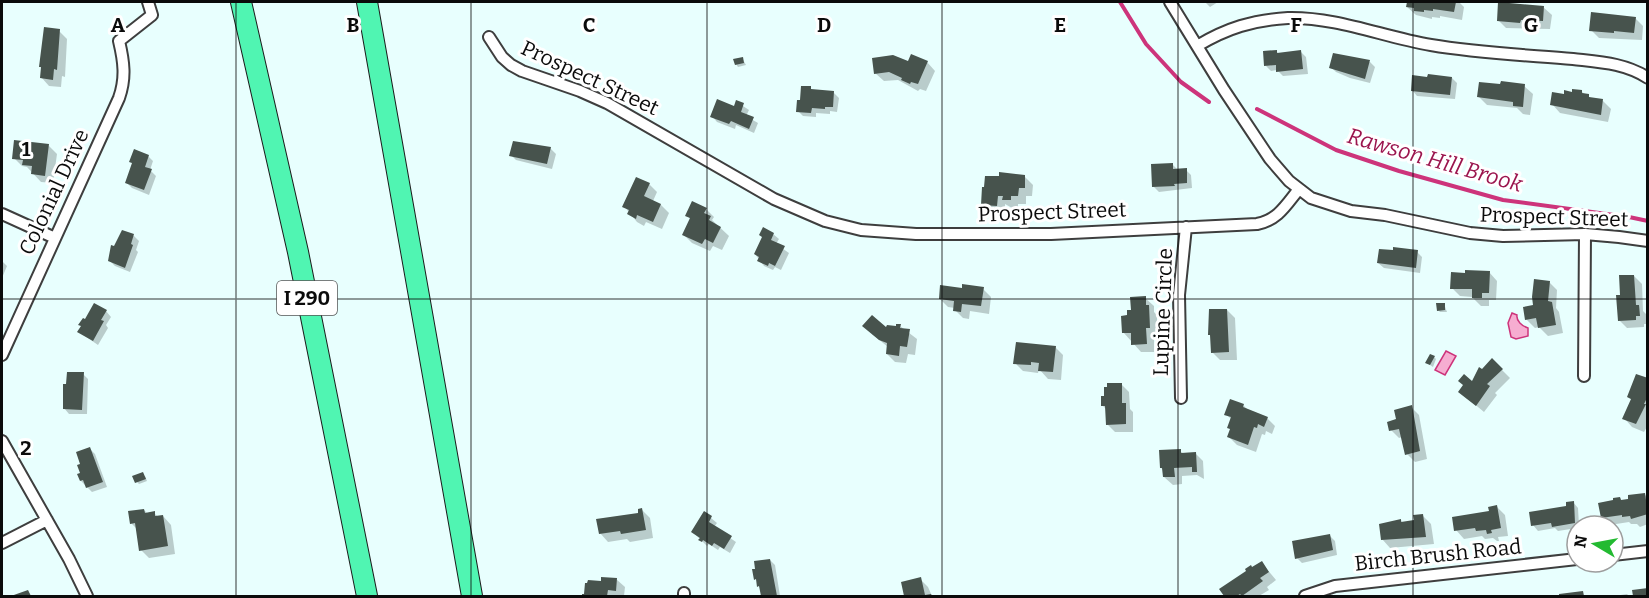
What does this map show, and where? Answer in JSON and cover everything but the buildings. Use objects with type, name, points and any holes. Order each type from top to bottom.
[{"type":"highway","name":"I 290","points":[[241,2],[295,241],[367,597]]},
{"type":"highway","points":[[367,2],[472,597]]},
{"type":"street","name":"Colonial Drive","points":[[2,355],[119,98],[124,62],[119,41],[152,15],[148,2]]},
{"type":"street","points":[[1170,2],[1261,147],[1279,170],[1299,189]]},
{"type":"street","points":[[1197,46],[1234,27],[1265,21],[1307,18],[1347,24],[1431,45],[1618,64],[1647,78]]},
{"type":"street","name":"Prospect Street","points":[[489,37],[502,57],[522,71],[607,103],[774,199],[843,226],[879,232],[983,235],[1051,234],[1266,222],[1277,216],[1299,189],[1311,198],[1337,208],[1385,215],[1470,233],[1512,236],[1585,234],[1647,241]]},
{"type":"street","points":[[2,214],[55,238]]},
{"type":"street","name":"Lupine Circle","points":[[1181,398],[1179,294],[1186,227]]},
{"type":"street","points":[[1584,376],[1585,234]]},
{"type":"street","points":[[2,441],[80,579],[87,597]]},
{"type":"street","points":[[2,543],[47,520]]},
{"type":"street","points":[[1625,554],[1647,551]]},
{"type":"street","name":"Birch Brush Road","points":[[1305,597],[1335,586],[1565,560]]},
{"type":"shaded area","points":[[1512,313],[1517,315],[1520,323],[1528,328],[1528,336],[1516,339],[1511,337],[1508,323]]},
{"type":"shaded area","points":[[1446,351],[1456,356],[1445,375],[1435,370]]},
{"type":"waterway","name":"Rawson Hill Brook","points":[[1120,2],[1146,44],[1181,82],[1209,102]]},
{"type":"waterway","name":"Rawson Hill Brook","points":[[1257,109],[1336,150],[1399,171],[1503,200],[1648,221]]}]
